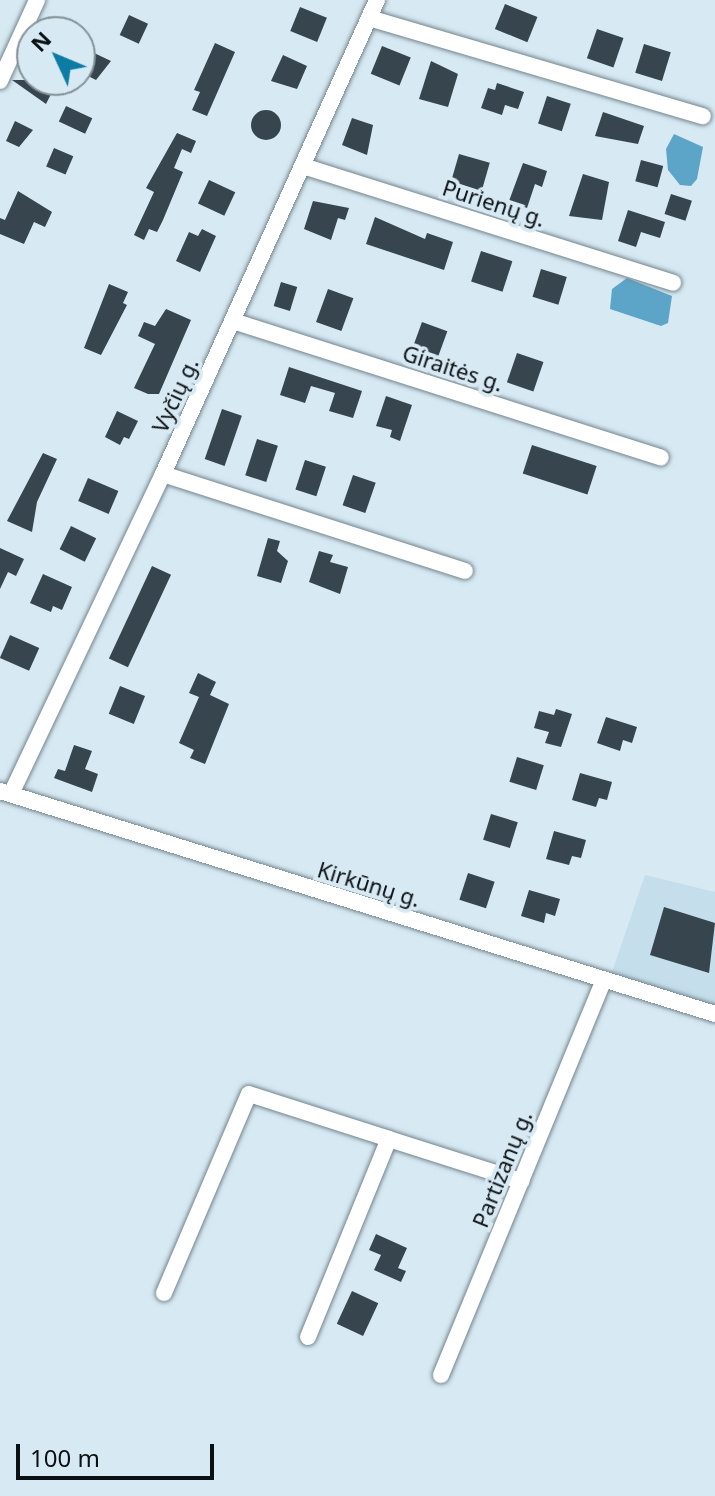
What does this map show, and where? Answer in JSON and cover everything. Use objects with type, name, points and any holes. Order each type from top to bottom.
[{"type":"street","points":[[0,81],[37,0]]},
{"type":"street","name":"Vyčių g.","points":[[5,792],[163,474],[377,0]]},
{"type":"street","points":[[369,18],[703,116]]},
{"type":"street","name":"Purienų g.","points":[[303,166],[673,283]]},
{"type":"street","name":"Giraitės g.","points":[[233,321],[661,458]]},
{"type":"street","points":[[163,474],[465,571]]},
{"type":"street","name":"Kirkūnų g.","points":[[5,792],[715,1014]]},
{"type":"street","name":"Partizanų g.","points":[[441,1375],[604,980]]},
{"type":"street","points":[[164,1293],[249,1094],[521,1181]]},
{"type":"street","points":[[308,1337],[389,1139]]},
{"type":"shaded area","points":[[645,875],[715,892],[715,1014],[609,981]]},
{"type":"water","points":[[674,134],[703,147],[697,179],[691,186],[680,185],[668,170],[666,149]]},
{"type":"water","points":[[627,278],[672,296],[668,323],[661,326],[610,309],[612,289]]},
{"type":"building","points":[[505,4],[537,17],[527,42],[495,29]]},
{"type":"building","points":[[300,7],[327,18],[317,42],[290,31]]},
{"type":"building","points":[[129,15],[148,24],[139,44],[120,35]]},
{"type":"building","points":[[597,29],[623,38],[613,67],[587,58]]},
{"type":"building","points":[[215,43],[235,52],[207,116],[192,110],[200,92],[194,90]]},
{"type":"building","points":[[644,44],[671,52],[662,81],[635,73]]},
{"type":"building","points":[[382,46],[411,58],[400,85],[371,74]]},
{"type":"building","points":[[96,54],[111,61],[96,80]]},
{"type":"building","points":[[283,55],[307,66],[297,89],[271,81]]},
{"type":"building","points":[[431,61],[458,74],[448,107],[419,99]]},
{"type":"building","points":[[497,83],[524,92],[518,109],[505,105],[502,115],[481,108],[488,88],[495,90]]},
{"type":"building","points":[[35,96],[50,96],[46,104]]},
{"type":"building","points":[[547,96],[571,104],[562,131],[538,124]]},
{"type":"building","points":[[66,106],[92,118],[85,134],[59,121]]},
{"type":"building","points":[[266,110],[276,115],[281,125],[276,135],[266,140],[256,135],[251,125],[256,115]]},
{"type":"building","points":[[603,112],[644,126],[638,144],[595,136]]},
{"type":"building","points":[[352,118],[373,125],[367,155],[342,145]]},
{"type":"building","points":[[15,121],[33,130],[19,147],[6,141]]},
{"type":"building","points":[[177,133],[196,141],[191,153],[182,149],[174,168],[183,172],[163,220],[157,232],[149,229],[144,240],[134,235],[154,192],[146,188]]},
{"type":"building","points":[[54,148],[73,156],[66,175],[46,166]]},
{"type":"building","points":[[459,154],[490,163],[481,192],[451,183]]},
{"type":"building","points":[[641,160],[663,166],[658,187],[635,181]]},
{"type":"building","points":[[523,163],[547,171],[542,187],[535,184],[527,208],[509,201]]},
{"type":"building","points":[[583,174],[609,182],[602,220],[569,216]]},
{"type":"building","points":[[209,180],[235,192],[224,216],[198,204]]},
{"type":"building","points":[[18,191],[52,212],[45,227],[34,222],[24,244],[0,234],[0,218],[5,220]]},
{"type":"building","points":[[671,194],[692,201],[685,221],[665,214]]},
{"type":"building","points":[[313,201],[349,208],[345,220],[338,218],[331,240],[304,229]]},
{"type":"building","points":[[628,210],[665,222],[660,238],[641,232],[636,247],[618,241]]},
{"type":"building","points":[[375,217],[425,239],[427,233],[453,242],[444,270],[366,244]]},
{"type":"building","points":[[202,229],[216,236],[200,272],[176,261],[189,232],[198,236]]},
{"type":"building","points":[[481,251],[512,261],[502,292],[471,281]]},
{"type":"building","points":[[541,269],[567,277],[558,305],[533,297]]},
{"type":"building","points":[[281,282],[297,287],[290,311],[274,306]]},
{"type":"building","points":[[109,284],[128,292],[123,303],[127,305],[101,355],[84,348]]},
{"type":"building","points":[[328,289],[353,298],[341,331],[316,322]]},
{"type":"building","points":[[166,309],[191,320],[159,394],[148,394],[134,388],[155,344],[138,336],[144,322],[155,326]]},
{"type":"building","points":[[422,322],[447,331],[436,361],[411,352]]},
{"type":"building","points":[[517,353],[543,362],[533,391],[507,382]]},
{"type":"building","points":[[289,367],[362,391],[353,418],[329,411],[335,393],[311,386],[305,403],[280,395]]},
{"type":"building","points":[[386,396],[412,405],[400,441],[390,437],[392,430],[376,426]]},
{"type":"building","points":[[222,409],[242,416],[225,466],[205,459]]},
{"type":"building","points":[[117,411],[138,421],[129,439],[124,437],[120,445],[105,437]]},
{"type":"building","points":[[257,439],[278,446],[266,482],[245,475]]},
{"type":"building","points":[[532,445],[597,466],[587,495],[523,474]]},
{"type":"building","points":[[43,453],[57,459],[37,502],[32,532],[7,521]]},
{"type":"building","points":[[305,460],[326,467],[316,496],[295,489]]},
{"type":"building","points":[[353,475],[376,483],[365,513],[343,505]]},
{"type":"building","points":[[88,478],[118,491],[109,514],[78,501]]},
{"type":"building","points":[[71,526],[96,538],[85,562],[60,549]]},
{"type":"building","points":[[268,538],[280,541],[277,551],[288,561],[281,583],[257,576]]},
{"type":"building","points":[[0,548],[24,559],[16,576],[8,572],[0,589]]},
{"type":"building","points":[[319,551],[333,555],[330,562],[348,567],[340,594],[309,582]]},
{"type":"building","points":[[152,566],[171,575],[128,667],[109,658]]},
{"type":"building","points":[[43,574],[72,587],[62,610],[53,606],[51,612],[30,603]]},
{"type":"building","points":[[10,635],[39,648],[29,671],[0,658]]},
{"type":"building","points":[[198,673],[216,682],[210,695],[229,704],[205,764],[190,758],[194,750],[179,743],[199,697],[189,693]]},
{"type":"building","points":[[120,686],[145,696],[134,724],[109,714]]},
{"type":"building","points":[[556,709],[572,714],[561,747],[545,743],[549,732],[534,728],[539,711],[554,715]]},
{"type":"building","points":[[606,717],[637,727],[632,743],[623,740],[620,751],[597,743]]},
{"type":"building","points":[[74,745],[92,751],[85,769],[98,774],[92,792],[54,778],[58,769],[65,771]]},
{"type":"building","points":[[517,757],[544,765],[536,790],[509,782]]},
{"type":"building","points":[[580,773],[612,782],[607,800],[599,798],[596,807],[572,800]]},
{"type":"building","points":[[491,814],[518,822],[510,848],[483,840]]},
{"type":"building","points":[[554,831],[586,840],[581,858],[572,856],[569,865],[546,859]]},
{"type":"building","points":[[468,873],[495,882],[486,908],[459,900]]},
{"type":"building","points":[[529,890],[560,899],[555,916],[546,913],[544,923],[521,916]]},
{"type":"building","points":[[664,907],[715,923],[709,973],[650,955]]},
{"type":"building","points":[[376,1234],[407,1248],[398,1268],[406,1271],[401,1282],[374,1270],[381,1255],[369,1250]]},
{"type":"building","points":[[352,1291],[378,1303],[363,1336],[337,1324]]}]
